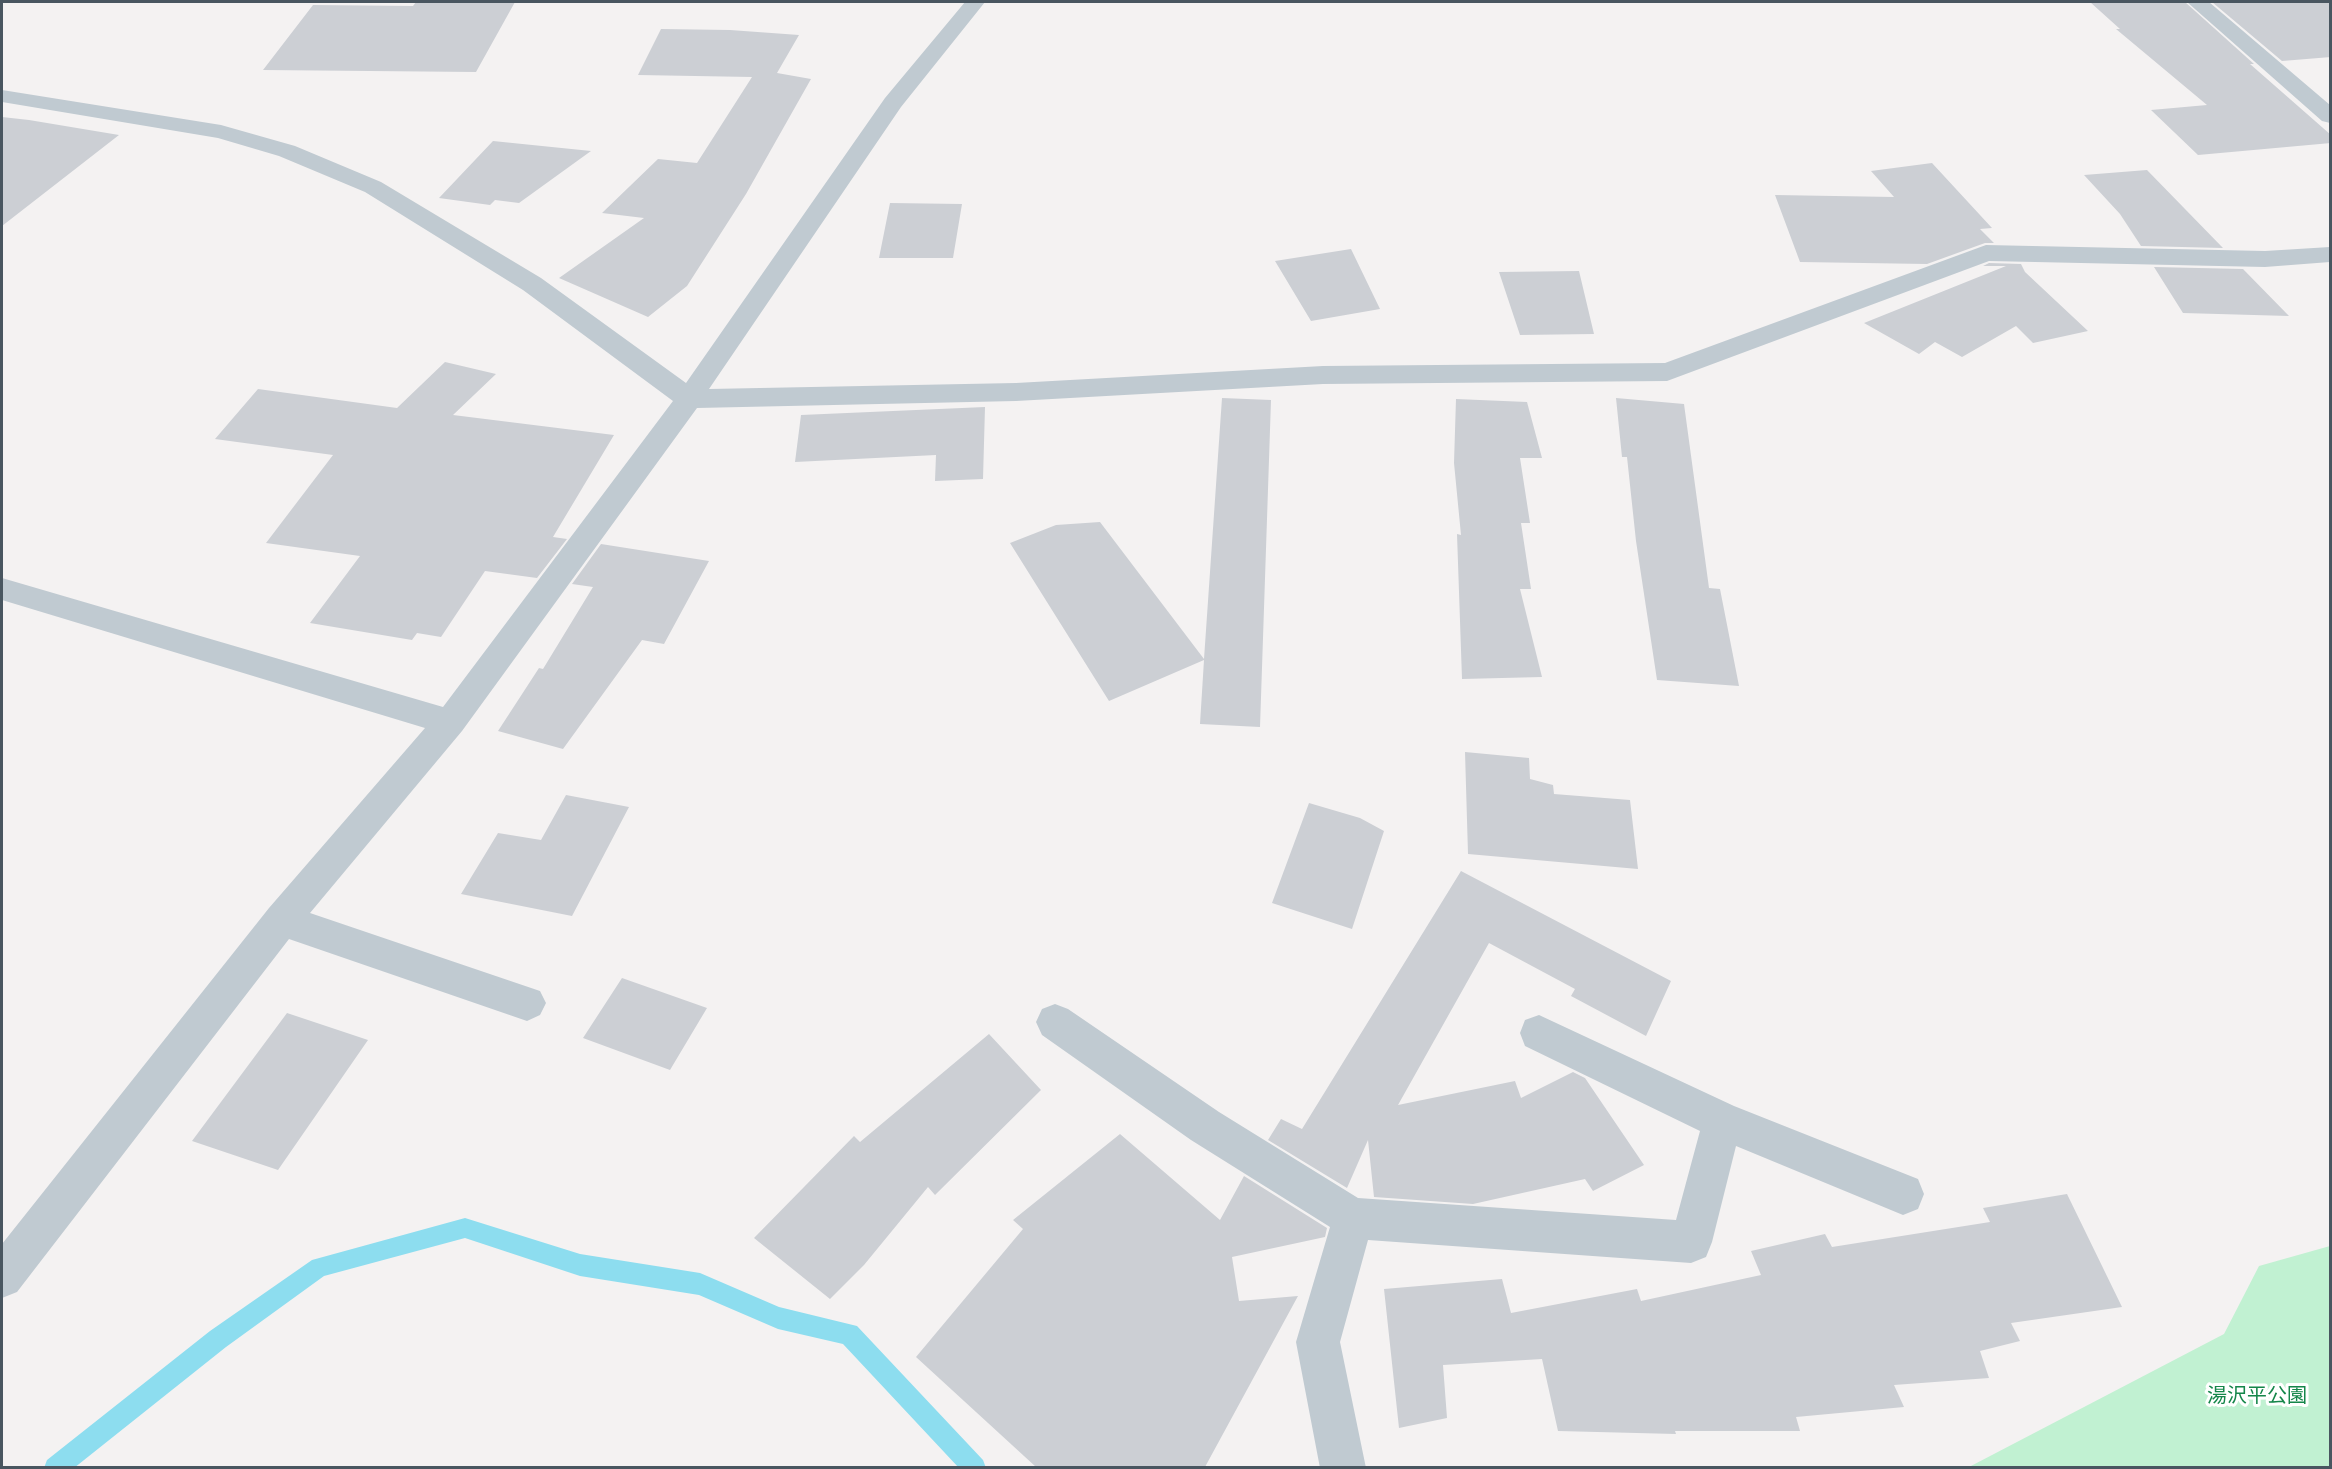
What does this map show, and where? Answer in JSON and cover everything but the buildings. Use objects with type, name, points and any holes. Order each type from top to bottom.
[{"type":"street","points":[[2,1277],[282,920],[450,722],[689,399],[893,104],[975,2]]},
{"type":"street","points":[[2197,2],[2331,116]]},
{"type":"street","points":[[2,96],[221,132],[287,151],[373,187],[532,284],[689,399],[1016,392],[1323,375],[1667,372],[1986,253],[2265,259],[2331,255]]},
{"type":"street","points":[[2,589],[450,722]]},
{"type":"street","points":[[282,920],[527,1003]]},
{"type":"street","points":[[1055,1022],[1205,1126],[1353,1218],[1691,1242],[1722,1121]]},
{"type":"street","points":[[1539,1033],[1722,1121],[1903,1194]]},
{"type":"street","points":[[1343,1467],[1318,1342],[1353,1218]]},
{"type":"green space","name":"湯沢平公園","points":[[2330,1246],[2330,1467],[1969,1467],[2224,1334],[2259,1266]]},
{"type":"waterway","points":[[55,1468],[218,1339],[319,1267],[465,1228],[580,1265],[700,1284],[778,1318],[849,1334],[975,1468]]}]
